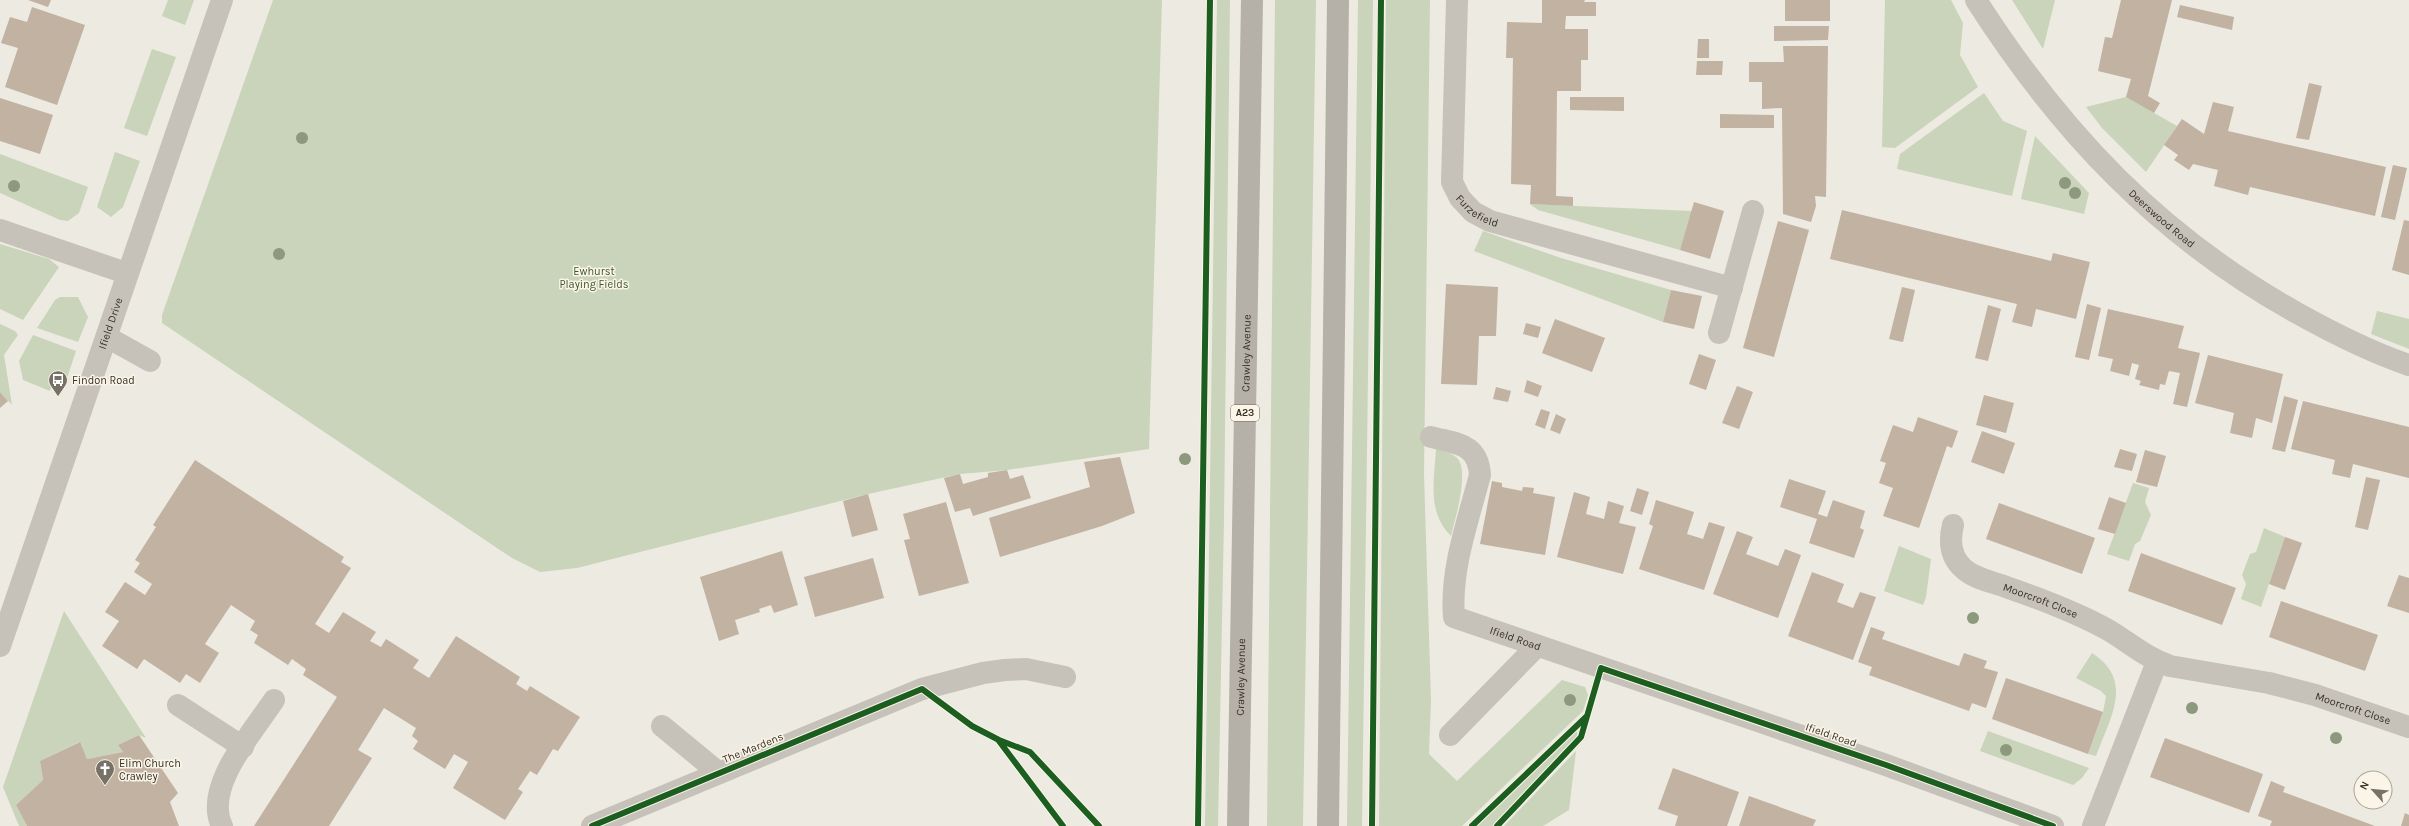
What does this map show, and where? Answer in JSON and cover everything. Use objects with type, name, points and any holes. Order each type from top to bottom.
[{"type":"main road","name":"Crawley Avenue","points":[[1238,826],[1252,0]]},
{"type":"main road","points":[[1328,826],[1338,0]]},
{"type":"street","name":"Ifield Drive","points":[[0,646],[107,337],[126,273],[222,0]]},
{"type":"street","name":"Furzefield","points":[[1457,0],[1452,182],[1460,198],[1473,212],[1490,221],[1687,278],[1732,288]]},
{"type":"street","name":"Deerswood Road","points":[[1976,0],[1993,27],[2078,138],[2129,192],[2176,233],[2226,271],[2290,309],[2336,334],[2386,357],[2409,365]]},
{"type":"street","points":[[1719,333],[1753,211]]},
{"type":"street","points":[[0,230],[126,273]]},
{"type":"street","points":[[107,337],[150,361]]},
{"type":"street","name":"Ifield Road","points":[[1431,438],[1466,446],[1474,453],[1479,463],[1480,475],[1456,574],[1453,600],[1454,617],[1536,647],[1658,686],[2053,826]]},
{"type":"street","name":"Moorcroft Close","points":[[1953,525],[1950,540],[1953,552],[1964,570],[1975,576],[2038,598],[2076,615],[2108,631],[2157,662],[2170,666],[2268,683],[2315,695],[2409,727]]},
{"type":"street","points":[[1450,735],[1536,647]]},
{"type":"street","points":[[2093,826],[2157,662]]},
{"type":"street","name":"The Mardens","points":[[592,826],[922,689],[983,673],[1005,670],[1026,669],[1065,677]]},
{"type":"street","points":[[222,826],[216,802],[222,782],[274,700]]},
{"type":"street","points":[[178,705],[243,747]]},
{"type":"street","points":[[662,726],[720,773]]},
{"type":"green space","points":[[168,0],[194,0],[185,25],[162,16]]},
{"type":"green space","name":"Ewhurst Playing Fields","points":[[273,0],[1162,0],[1149,449],[1007,470],[960,474],[868,494],[577,568],[540,572],[512,558],[162,323],[162,315]]},
{"type":"green space","points":[[1217,0],[1230,0],[1224,520],[1218,826],[1205,826]]},
{"type":"green space","points":[[1275,0],[1316,0],[1303,826],[1267,826]]},
{"type":"green space","points":[[1358,0],[1373,0],[1362,826],[1347,826]]},
{"type":"green space","points":[[1386,0],[1430,0],[1424,474],[1431,700],[1429,754],[1457,781],[1562,680],[1585,687],[1588,695],[1583,711],[1462,826],[1379,826]]},
{"type":"green space","points":[[1885,0],[1951,0],[1963,23],[1960,55],[1978,87],[1895,148],[1882,147]]},
{"type":"green space","points":[[2012,0],[2055,0],[2043,49]]},
{"type":"green space","points":[[152,49],[176,57],[147,136],[124,128]]},
{"type":"green space","points":[[1984,93],[2003,121],[2027,131],[2012,196],[1897,169],[1900,154]]},
{"type":"green space","points":[[2126,97],[2177,126],[2146,172],[2102,128],[2086,107]]},
{"type":"green space","points":[[2035,136],[2089,193],[2084,214],[2021,199]]},
{"type":"green space","points":[[115,152],[140,161],[123,207],[111,217],[97,207]]},
{"type":"green space","points":[[0,154],[88,187],[79,213],[68,221],[60,220],[0,193]]},
{"type":"green space","points":[[1530,204],[1692,211],[1680,250],[1538,210]]},
{"type":"green space","points":[[1483,231],[1561,258],[1671,290],[1663,322],[1474,251]]},
{"type":"green space","points":[[0,244],[49,259],[59,267],[23,320],[0,309]]},
{"type":"green space","points":[[60,297],[78,297],[88,317],[78,342],[37,328],[55,300]]},
{"type":"green space","points":[[2377,311],[2409,319],[2409,349],[2371,334]]},
{"type":"green space","points":[[0,324],[15,331],[18,335],[4,355],[12,405],[0,392]]},
{"type":"green space","points":[[33,335],[76,351],[64,387],[53,382],[50,391],[23,380],[19,361]]},
{"type":"green space","points":[[1436,449],[1453,455],[1458,459],[1461,466],[1462,485],[1451,536],[1443,527],[1435,506],[1434,484]]},
{"type":"green space","points":[[2133,483],[2149,488],[2145,502],[2151,515],[2140,541],[2135,544],[2129,561],[2107,554]]},
{"type":"green space","points":[[2264,528],[2285,537],[2261,607],[2241,599],[2246,584],[2242,575],[2250,554],[2256,552]]},
{"type":"green space","points":[[1899,546],[1931,559],[1926,597],[1923,605],[1884,591]]},
{"type":"green space","points":[[64,611],[146,738],[139,735],[118,745],[123,752],[87,759],[79,742],[40,761],[43,780],[16,805],[27,826],[19,826],[3,787]]},
{"type":"green space","points":[[2092,653],[2105,664],[2113,675],[2116,688],[2112,714],[2096,756],[2088,754],[2103,712],[2106,696],[2101,691],[2076,678]]},
{"type":"green space","points":[[1577,731],[1577,738],[1492,826],[1477,826]]},
{"type":"green space","points":[[1988,731],[2089,768],[2082,778],[2073,785],[1980,751]]},
{"type":"green space","points":[[1576,751],[1569,810],[1543,826],[1504,826]]},
{"type":"building","points":[[28,0],[51,0],[48,7]]},
{"type":"building","points":[[1542,0],[1585,0],[1584,2],[1596,2],[1596,16],[1566,16],[1565,29],[1588,29],[1588,60],[1581,60],[1581,91],[1557,91],[1556,196],[1573,197],[1573,206],[1530,204],[1531,185],[1511,184],[1513,58],[1506,58],[1507,22],[1542,23]]},
{"type":"building","points":[[1785,0],[1830,0],[1830,21],[1785,21]]},
{"type":"building","points":[[2121,0],[2172,0],[2148,96],[2160,103],[2154,113],[2126,97],[2131,79],[2098,71],[2105,37],[2112,38]]},
{"type":"building","points":[[2180,5],[2234,17],[2232,30],[2177,17]]},
{"type":"building","points":[[32,7],[85,25],[57,105],[5,87],[18,48],[1,43],[10,17],[27,22]]},
{"type":"building","points":[[1774,26],[1829,26],[1828,40],[1774,41]]},
{"type":"building","points":[[1698,39],[1709,39],[1709,58],[1697,58]]},
{"type":"building","points":[[1783,46],[1828,46],[1826,197],[1815,196],[1816,206],[1811,222],[1783,214],[1782,108],[1762,109],[1762,82],[1749,82],[1749,62],[1784,62]]},
{"type":"building","points":[[1697,61],[1723,61],[1722,75],[1696,75]]},
{"type":"building","points":[[2309,83],[2322,86],[2309,140],[2296,138]]},
{"type":"building","points":[[1570,97],[1624,97],[1624,111],[1570,110]]},
{"type":"building","points":[[0,98],[53,115],[40,154],[0,141]]},
{"type":"building","points":[[2213,102],[2234,107],[2228,131],[2386,167],[2375,216],[2250,187],[2248,195],[2214,186],[2218,170],[2193,164],[2189,170],[2174,160],[2178,155],[2164,145],[2182,119],[2204,134]]},
{"type":"building","points":[[1720,114],[1774,115],[1774,128],[1720,128]]},
{"type":"building","points":[[2393,165],[2407,168],[2395,220],[2381,217]]},
{"type":"building","points":[[1694,202],[1724,211],[1710,259],[1680,250]]},
{"type":"building","points":[[1842,210],[2051,261],[2053,253],[2090,262],[2076,319],[2036,309],[2032,327],[2012,322],[2017,304],[1830,259]]},
{"type":"building","points":[[2404,220],[2409,221],[2409,275],[2392,270]]},
{"type":"building","points":[[1778,221],[1809,230],[1774,357],[1743,348]]},
{"type":"building","points":[[1446,284],[1498,287],[1496,336],[1479,336],[1477,385],[1441,384]]},
{"type":"building","points":[[1902,287],[1915,290],[1903,342],[1889,339]]},
{"type":"building","points":[[1671,290],[1702,296],[1694,329],[1663,322]]},
{"type":"building","points":[[2087,304],[2101,308],[2089,360],[2075,357]]},
{"type":"building","points":[[1988,305],[2001,309],[1988,361],[1975,358]]},
{"type":"building","points":[[2108,309],[2184,326],[2178,348],[2200,353],[2187,407],[2173,404],[2180,373],[2169,371],[2165,385],[2160,384],[2159,390],[2139,385],[2141,381],[2135,379],[2139,365],[2132,363],[2129,376],[2110,371],[2113,359],[2098,356]]},
{"type":"building","points":[[1555,319],[1605,338],[1592,372],[1542,353]]},
{"type":"building","points":[[1526,323],[1541,327],[1538,338],[1523,334]]},
{"type":"building","points":[[1699,354],[1716,360],[1706,390],[1689,384]]},
{"type":"building","points":[[2208,355],[2283,374],[2272,423],[2256,418],[2252,438],[2230,433],[2234,413],[2195,403]]},
{"type":"building","points":[[1527,380],[1542,386],[1538,397],[1524,392]]},
{"type":"building","points":[[1737,386],[1753,392],[1739,429],[1722,423]]},
{"type":"building","points":[[1496,387],[1511,391],[1508,402],[1493,399]]},
{"type":"building","points":[[0,392],[8,401],[0,408]]},
{"type":"building","points":[[1984,395],[2014,403],[2006,433],[1976,425]]},
{"type":"building","points":[[2284,396],[2298,400],[2285,452],[2272,449]]},
{"type":"building","points":[[2303,401],[2409,427],[2409,478],[2353,464],[2350,478],[2332,474],[2335,460],[2291,449]]},
{"type":"building","points":[[1541,409],[1550,412],[1545,429],[1535,425]]},
{"type":"building","points":[[1556,414],[1566,419],[1560,434],[1550,430]]},
{"type":"building","points":[[1918,417],[1958,431],[1952,448],[1947,446],[1919,528],[1883,516],[1893,488],[1879,483],[1886,463],[1880,461],[1893,425],[1913,432]]},
{"type":"building","points":[[1982,431],[2015,443],[2004,474],[1971,462]]},
{"type":"building","points":[[2120,449],[2137,454],[2132,471],[2114,467]]},
{"type":"building","points":[[2145,450],[2166,456],[2157,487],[2136,482]]},
{"type":"building","points":[[1120,457],[1135,513],[1102,526],[1000,557],[989,518],[1090,487],[1084,462]]},
{"type":"building","points":[[195,460],[344,557],[341,562],[351,568],[315,624],[329,633],[343,612],[376,632],[370,641],[381,647],[386,639],[419,660],[413,668],[429,678],[456,636],[520,677],[516,684],[527,691],[530,686],[580,717],[558,751],[553,749],[537,775],[530,771],[518,789],[523,792],[505,820],[453,788],[468,762],[454,754],[445,769],[413,749],[418,741],[412,736],[416,728],[384,708],[358,750],[372,758],[329,826],[254,826],[337,697],[303,675],[306,669],[292,659],[288,665],[254,643],[258,635],[250,630],[255,621],[231,605],[205,644],[219,653],[200,683],[186,674],[180,683],[144,659],[137,669],[102,646],[119,621],[105,612],[125,582],[145,595],[152,584],[134,572],[140,563],[135,560],[156,527],[153,525]]},
{"type":"building","points":[[1007,470],[1010,479],[1023,475],[1031,498],[973,516],[970,508],[955,512],[944,478],[960,474],[963,484],[988,477],[988,473]]},
{"type":"building","points":[[2366,477],[2380,480],[2368,530],[2355,527]]},
{"type":"building","points":[[1789,479],[1826,491],[1818,514],[1827,517],[1833,500],[1865,511],[1860,528],[1864,530],[1854,558],[1809,543],[1817,519],[1780,507]]},
{"type":"building","points":[[1492,481],[1502,483],[1502,487],[1522,491],[1523,487],[1534,488],[1533,493],[1555,497],[1545,555],[1480,544]]},
{"type":"building","points":[[1637,488],[1649,492],[1642,515],[1630,511]]},
{"type":"building","points":[[1574,492],[1590,497],[1586,514],[1604,519],[1608,501],[1624,506],[1619,523],[1636,527],[1623,574],[1557,557]]},
{"type":"building","points":[[868,494],[878,530],[852,537],[843,501]]},
{"type":"building","points":[[2109,497],[2126,503],[2115,534],[2098,529]]},
{"type":"building","points":[[1656,500],[1694,512],[1687,534],[1703,539],[1709,522],[1725,527],[1704,590],[1639,569],[1653,526],[1649,524]]},
{"type":"building","points":[[946,502],[969,583],[919,596],[904,540],[910,539],[903,514]]},
{"type":"building","points":[[1999,503],[2095,538],[2082,574],[1986,539]]},
{"type":"building","points":[[1737,531],[1753,537],[1746,554],[1778,566],[1785,549],[1801,555],[1778,618],[1713,594]]},
{"type":"building","points":[[2285,537],[2302,543],[2285,590],[2269,584]]},
{"type":"building","points":[[782,551],[798,605],[774,613],[771,605],[759,609],[760,612],[735,620],[739,634],[719,641],[700,577]]},
{"type":"building","points":[[2141,553],[2236,588],[2222,625],[2128,591]]},
{"type":"building","points":[[873,558],[884,598],[815,617],[804,577]]},
{"type":"building","points":[[1812,572],[1844,584],[1837,602],[1853,608],[1860,592],[1876,597],[1853,660],[1788,636]]},
{"type":"building","points":[[2399,575],[2409,578],[2409,613],[2387,606]]},
{"type":"building","points":[[2281,601],[2378,635],[2365,671],[2269,637]]},
{"type":"building","points":[[1871,627],[1885,632],[1882,639],[1959,666],[1964,653],[1987,661],[1984,668],[1998,672],[1986,708],[1972,703],[1969,711],[1869,675],[1872,667],[1858,662]]},
{"type":"building","points":[[2006,678],[2103,712],[2088,754],[1992,719]]},
{"type":"building","name":"Elim Church Crawley","points":[[139,735],[178,793],[170,802],[179,826],[27,826],[16,805],[43,780],[40,761],[80,742],[87,759],[123,752],[118,745]]},
{"type":"building","points":[[2165,738],[2263,774],[2249,813],[2150,777]]},
{"type":"building","points":[[1673,768],[1739,792],[1727,826],[1675,826],[1678,816],[1658,809]]},
{"type":"building","points":[[2271,781],[2285,787],[2283,792],[2375,826],[2270,826],[2272,821],[2258,816]]},
{"type":"building","points":[[1749,796],[1816,820],[1813,826],[1739,826]]},
{"type":"building","points":[[2405,813],[2409,815],[2409,826],[2401,826]]},
{"type":"cycle path","points":[[1198,826],[1210,0]]},
{"type":"cycle path","points":[[1372,826],[1381,0]]},
{"type":"cycle path","points":[[1497,826],[1581,737],[1601,668],[1886,765],[2053,826]]},
{"type":"cycle path","points":[[592,826],[922,689],[972,726],[999,740],[1030,752],[1099,826]]},
{"type":"cycle path","points":[[1472,826],[1587,716]]},
{"type":"cycle path","points":[[999,741],[1063,826]]},
{"type":"place","name":"Findon Road","points":[[58,397]]},
{"type":"place","name":"Elim Church Crawley","points":[[105,786]]}]
